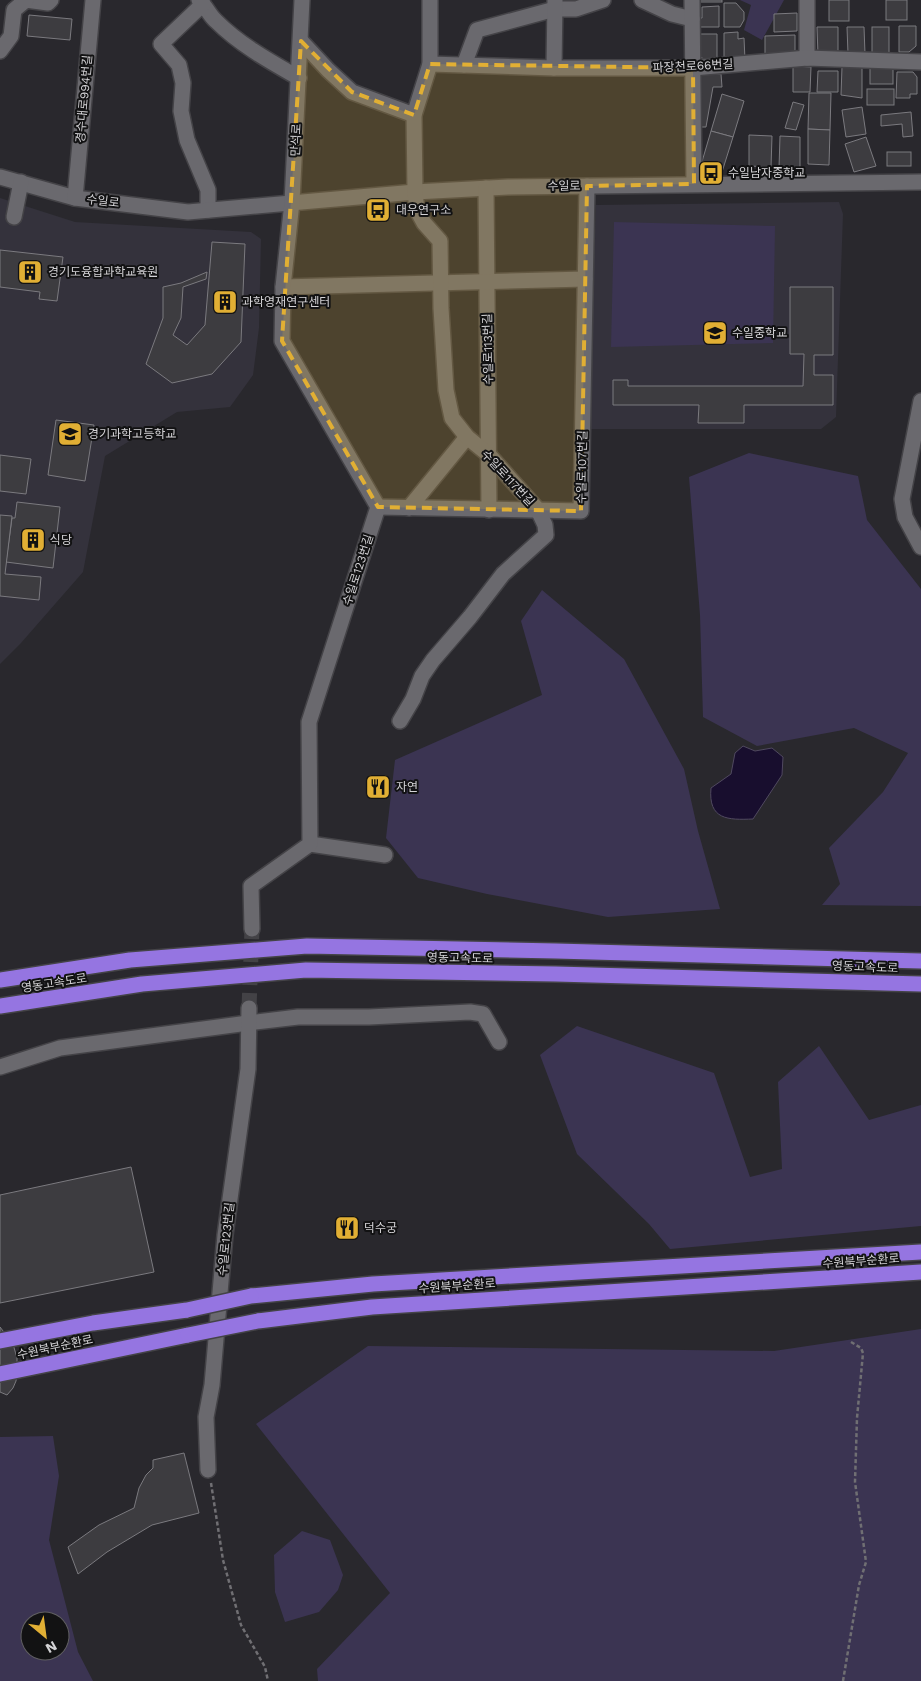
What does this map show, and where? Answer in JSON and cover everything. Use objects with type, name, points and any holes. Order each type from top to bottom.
[{"type":"highway","name":"영동고속도로","points":[[0,980],[130,960],[307,946],[921,961]]},
{"type":"highway","name":"영동고속도로","points":[[0,1006],[142,984],[306,970],[556,974],[921,984]]},
{"type":"highway","name":"수원북부순환로","points":[[0,1341],[93,1323],[187,1310],[251,1296],[373,1284],[921,1252]]},
{"type":"highway","name":"수원북부순환로","points":[[0,1374],[258,1321],[372,1307],[921,1272]]},
{"type":"street","points":[[0,51],[11,36],[14,10],[26,0],[48,3],[51,0]]},
{"type":"street","name":"경수대로994번길","points":[[75,198],[93,0]]},
{"type":"street","name":"만석로","points":[[292,202],[300,78],[302,0]]},
{"type":"street","name":"수일로117번길","points":[[400,721],[413,699],[422,676],[433,660],[503,574],[546,535],[545,525],[538,510],[489,455],[468,437],[452,418],[448,405],[440,241],[424,223],[417,210],[415,192],[414,115],[430,64],[430,0]]},
{"type":"street","points":[[464,65],[477,30],[555,5],[576,9],[603,0]]},
{"type":"street","points":[[642,0],[672,14],[692,19]]},
{"type":"street","points":[[692,0],[694,184]]},
{"type":"street","points":[[807,0],[807,58]]},
{"type":"street","points":[[208,210],[208,190],[187,140],[180,111],[183,83],[179,65],[161,44],[201,2],[215,21],[236,38],[263,57],[300,78]]},
{"type":"street","points":[[554,68],[555,5]]},
{"type":"street","points":[[301,41],[352,92],[414,115]]},
{"type":"street","name":"파장천로66번길","points":[[430,64],[554,68],[693,68],[807,58],[921,62]]},
{"type":"street","name":"수일로","points":[[0,177],[75,198],[188,212],[415,192],[486,188],[921,182]]},
{"type":"street","points":[[14,217],[20,182]]},
{"type":"street","name":"수일로107번길","points":[[378,507],[581,511],[587,186]]},
{"type":"street","name":"수일로113번길","points":[[486,188],[490,510]]},
{"type":"street","points":[[292,202],[283,287],[282,341],[378,507]]},
{"type":"street","points":[[283,287],[585,279]]},
{"type":"street","points":[[921,400],[902,499],[905,517],[921,547]]},
{"type":"street","points":[[409,508],[468,437]]},
{"type":"street","name":"수일로123번길","points":[[310,844],[309,722],[378,507]]},
{"type":"street","points":[[252,929],[251,886],[310,844],[385,855]]},
{"type":"street","points":[[0,1068],[60,1048],[249,1015],[298,1017],[470,1012],[483,1014],[499,1042]]},
{"type":"street","name":"수일로123번길","points":[[208,1470],[206,1417],[212,1385],[225,1235],[248,1069],[249,1015]]},
{"type":"path","points":[[843,1681],[859,1585],[866,1562],[855,1482],[857,1418],[863,1353],[860,1348],[851,1342]]},
{"type":"path","points":[[208,1470],[223,1560],[241,1625],[266,1667],[268,1681]]},
{"type":"highlighted area","points":[[301,41],[352,92],[414,115],[430,64],[693,68],[694,184],[587,186],[581,511],[378,507],[282,341]]},
{"type":"shaded area","points":[[740,0],[784,0],[762,40],[744,30],[751,5]]},
{"type":"shaded area","name":"경기과학고등학교","points":[[0,198],[75,222],[251,232],[261,239],[259,328],[253,375],[230,407],[177,412],[105,456],[83,572],[21,643],[0,664]]},
{"type":"shaded area","name":"수일중학교","points":[[839,202],[843,214],[836,417],[821,429],[590,429],[588,359],[596,205]]},
{"type":"shaded area","points":[[614,222],[775,226],[773,343],[611,347]]},
{"type":"shaded area","points":[[749,453],[858,476],[867,520],[921,589],[921,906],[822,905],[840,884],[829,848],[883,792],[908,753],[854,728],[757,746],[703,717],[700,615],[689,477]]},
{"type":"shaded area","points":[[542,590],[624,659],[684,769],[698,831],[720,909],[608,917],[487,894],[418,878],[386,838],[395,760],[542,695],[521,621]]},
{"type":"shaded area","points":[[743,746],[755,751],[772,748],[783,757],[782,775],[753,819],[735,819],[721,816],[716,812],[711,799],[711,788],[731,774],[735,753]]},
{"type":"shaded area","points":[[577,1026],[714,1073],[750,1177],[782,1169],[778,1082],[819,1046],[869,1120],[921,1105],[921,1226],[670,1249],[649,1224],[577,1154],[540,1055]]},
{"type":"shaded area","points":[[921,1329],[921,1681],[318,1681],[317,1669],[390,1593],[256,1424],[368,1346],[774,1351]]},
{"type":"shaded area","points":[[53,1436],[59,1476],[49,1540],[67,1611],[20,1611],[20,1661],[70,1661],[70,1621],[78,1652],[93,1681],[0,1681],[0,1437]]},
{"type":"shaded area","points":[[302,1531],[330,1540],[343,1575],[338,1590],[319,1612],[285,1622],[275,1592],[274,1555]]},
{"type":"building","points":[[700,0],[722,0],[722,2],[700,2]]},
{"type":"building","points":[[829,0],[849,0],[849,21],[829,21]]},
{"type":"building","points":[[886,0],[907,0],[907,20],[886,20]]},
{"type":"building","points":[[724,3],[736,3],[744,12],[744,20],[740,27],[724,27]]},
{"type":"building","points":[[719,6],[719,27],[698,27],[698,18],[702,18],[702,7]]},
{"type":"building","points":[[797,13],[797,31],[774,32],[774,14]]},
{"type":"building","points":[[29,15],[72,19],[70,40],[27,36]]},
{"type":"building","points":[[899,26],[916,26],[916,46],[909,52],[899,52]]},
{"type":"building","points":[[817,27],[838,27],[838,54],[818,55]]},
{"type":"building","points":[[847,27],[864,27],[865,54],[848,54]]},
{"type":"building","points":[[872,27],[889,27],[889,54],[872,54]]},
{"type":"building","points":[[738,32],[738,39],[744,38],[745,60],[724,60],[724,33]]},
{"type":"building","points":[[698,34],[717,34],[717,60],[706,60],[698,56]]},
{"type":"building","points":[[795,35],[795,54],[765,55],[765,36]]},
{"type":"building","points":[[793,66],[811,67],[810,92],[793,92]]},
{"type":"building","points":[[842,67],[862,67],[862,98],[841,95]]},
{"type":"building","points":[[870,68],[893,68],[893,84],[870,84]]},
{"type":"building","points":[[818,71],[838,71],[838,92],[817,92]]},
{"type":"building","points":[[897,72],[913,72],[917,77],[917,94],[910,94],[910,98],[896,98]]},
{"type":"building","points":[[702,74],[721,74],[722,87],[713,87],[706,127],[697,127],[696,80]]},
{"type":"building","points":[[867,89],[894,89],[894,105],[867,105]]},
{"type":"building","points":[[809,93],[831,93],[830,130],[808,129]]},
{"type":"building","points":[[722,94],[744,101],[733,137],[711,131]]},
{"type":"building","points":[[793,102],[804,105],[796,130],[785,128]]},
{"type":"building","points":[[862,107],[866,134],[846,137],[842,110]]},
{"type":"building","points":[[911,112],[913,136],[903,137],[902,124],[881,126],[881,115]]},
{"type":"building","points":[[808,129],[830,130],[829,165],[808,164]]},
{"type":"building","points":[[711,131],[733,137],[722,172],[701,165]]},
{"type":"building","points":[[749,135],[772,136],[771,167],[749,166]]},
{"type":"building","points":[[780,136],[800,137],[800,168],[779,168]]},
{"type":"building","points":[[866,137],[876,166],[854,172],[845,144]]},
{"type":"building","points":[[887,152],[911,152],[911,166],[887,166]]},
{"type":"building","name":"과학영재연구센터","points":[[212,242],[245,244],[241,342],[212,374],[172,383],[146,364],[163,318],[163,287],[181,283],[207,272],[206,279],[183,287],[181,318],[173,335],[187,345],[205,325]]},
{"type":"building","name":"경기도융합과학교육원","points":[[0,250],[63,257],[57,301],[39,299],[40,292],[0,287]]},
{"type":"building","points":[[790,287],[833,287],[833,355],[814,355],[814,375],[833,375],[833,405],[744,405],[744,423],[698,423],[699,405],[613,405],[613,380],[628,380],[628,386],[803,386],[804,354],[790,354]]},
{"type":"building","points":[[56,420],[94,425],[85,481],[48,475]]},
{"type":"building","points":[[0,455],[31,459],[26,494],[0,491]]},
{"type":"building","name":"식당","points":[[17,502],[60,507],[53,568],[6,562],[12,518],[15,518]]},
{"type":"building","points":[[0,515],[12,516],[5,574],[41,577],[39,600],[0,596]]},
{"type":"building","points":[[131,1167],[154,1272],[0,1303],[0,1195]]},
{"type":"building","points":[[0,1327],[13,1344],[17,1358],[16,1381],[7,1395],[0,1392]]},
{"type":"building","points":[[184,1453],[199,1513],[152,1525],[107,1552],[78,1574],[68,1547],[99,1525],[134,1508],[139,1488],[146,1475],[153,1468],[153,1460]]},
{"type":"tunnel","points":[[249,1008],[252,929]]},
{"type":"place","name":"수일남자중학교","points":[[711,173]]},
{"type":"place","name":"대우연구소","points":[[378,210]]},
{"type":"place","name":"경기도융합과학교육원","points":[[30,272]]},
{"type":"place","name":"과학영재연구센터","points":[[225,302]]},
{"type":"place","name":"수일중학교","points":[[715,333]]},
{"type":"place","name":"경기과학고등학교","points":[[70,434]]},
{"type":"place","name":"식당","points":[[33,540]]},
{"type":"place","name":"자연","points":[[378,787]]},
{"type":"place","name":"덕수궁","points":[[347,1228]]}]
